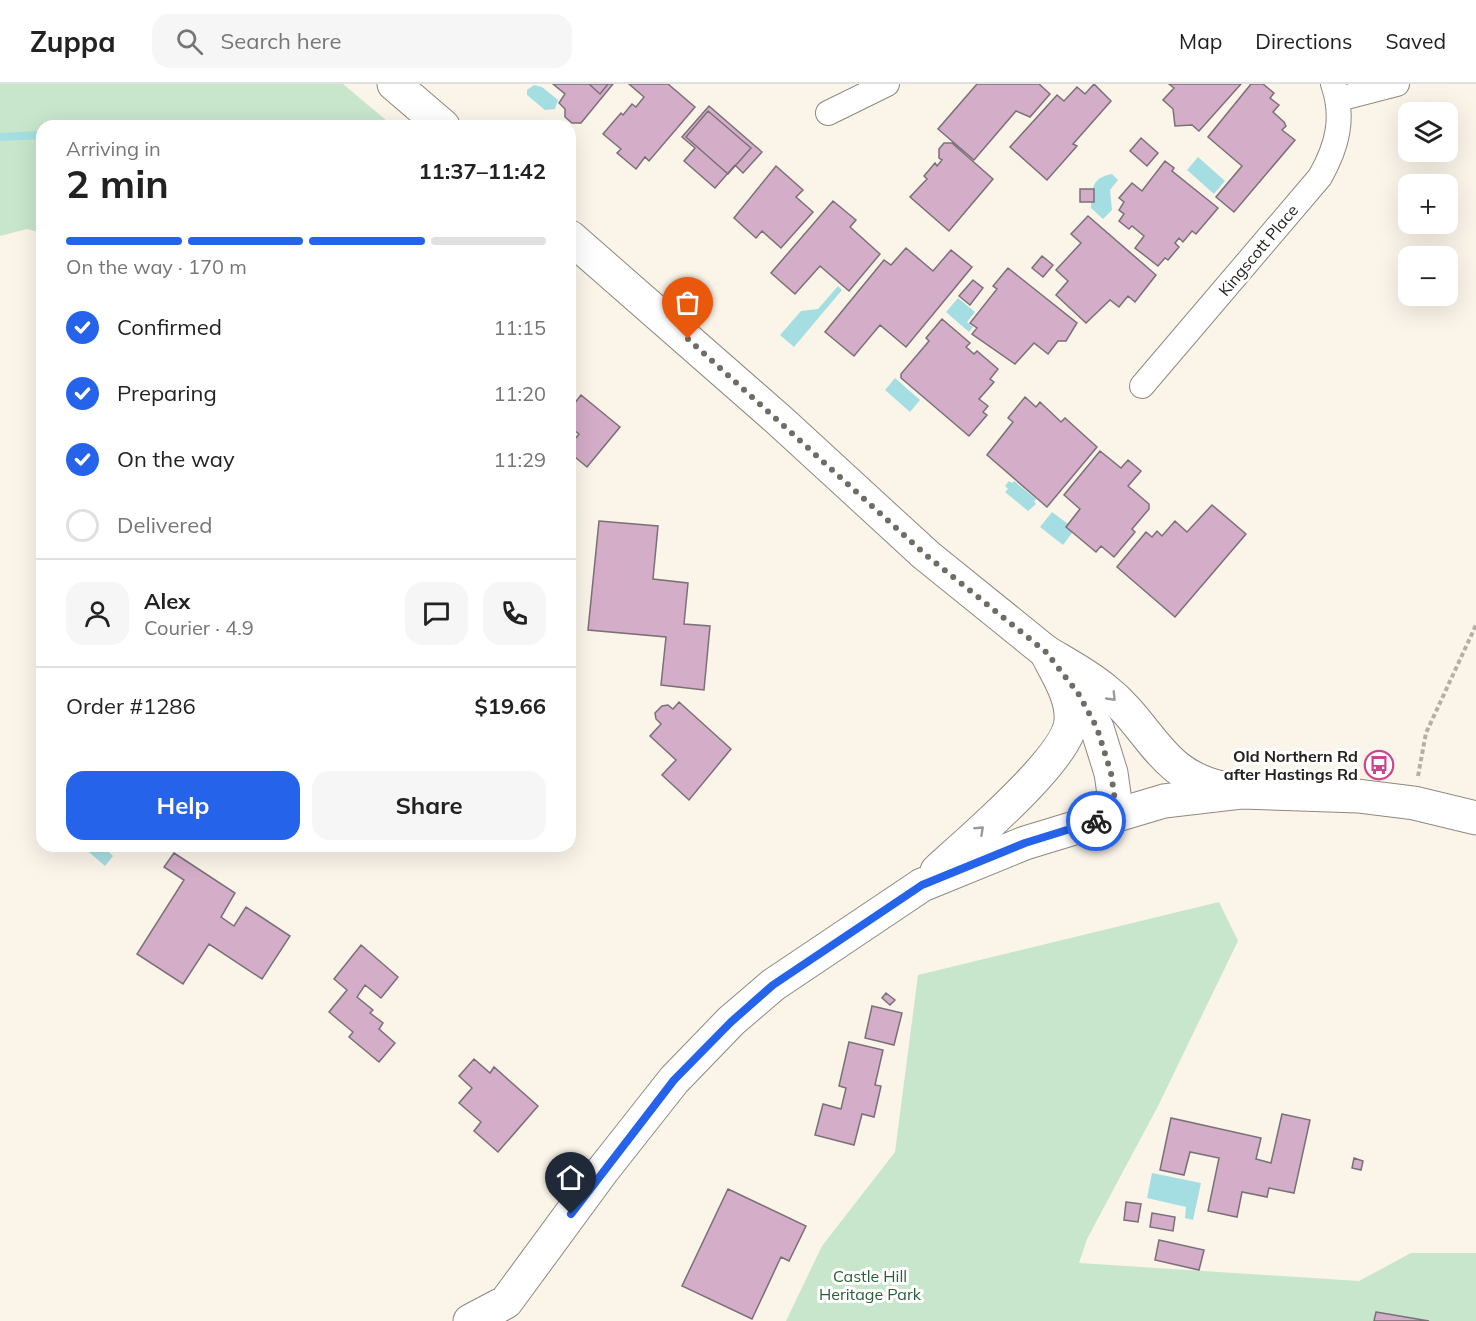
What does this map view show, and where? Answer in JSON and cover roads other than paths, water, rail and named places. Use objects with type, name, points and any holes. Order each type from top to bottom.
[{"type":"main road","points":[[394,84],[435,120]]},
{"type":"main road","points":[[576,242],[779,420],[926,555],[1046,652],[1106,690],[1160,753],[1184,774],[1205,785],[1241,792]]},
{"type":"main road","points":[[1046,652],[1078,693],[1097,728],[1111,773],[1117,815]]},
{"type":"main road","points":[[470,1321],[504,1312],[603,1170],[674,1080],[731,1022],[773,985],[922,885],[1036,775],[1066,739],[1071,720],[1066,692],[1046,652]]},
{"type":"main road","points":[[922,885],[1025,843],[1164,801],[1241,792],[1358,796],[1414,803],[1476,818]]},
{"type":"street","points":[[828,113],[887,84]]},
{"type":"street","name":"Kingscott Place","points":[[1142,386],[1320,177],[1333,154],[1340,125],[1336,91],[1397,84]]},
{"type":"water","points":[[534,85],[542,87],[558,100],[555,109],[545,110],[527,95],[527,90]]},
{"type":"water","points":[[1198,157],[1225,181],[1214,194],[1187,170]]},
{"type":"water","points":[[1112,174],[1118,180],[1110,190],[1112,210],[1103,219],[1091,208],[1094,185],[1100,178]]},
{"type":"water","points":[[838,286],[842,290],[794,347],[780,335],[801,311],[818,309]]},
{"type":"water","points":[[958,298],[975,312],[967,322],[973,327],[969,332],[946,312]]},
{"type":"water","points":[[895,378],[920,400],[910,412],[885,390]]},
{"type":"water","points":[[1009,481],[1012,483],[1014,481],[1036,499],[1034,502],[1036,504],[1028,511],[1005,492],[1008,489],[1005,486]]},
{"type":"water","points":[[1052,512],[1075,529],[1063,545],[1040,527]]},
{"type":"water","points":[[89,852],[109,852],[113,856],[105,866]]},
{"type":"water","points":[[1152,1173],[1201,1183],[1193,1220],[1185,1218],[1186,1207],[1147,1198]]},
{"type":"waterway","points":[[0,137],[36,135]]},
{"type":"place","name":"Old Northern Rd after Hastings Rd","points":[[1379,765]]},
{"type":"park label","name":"Castle Hill Heritage Park","points":[[870,1285]]}]
